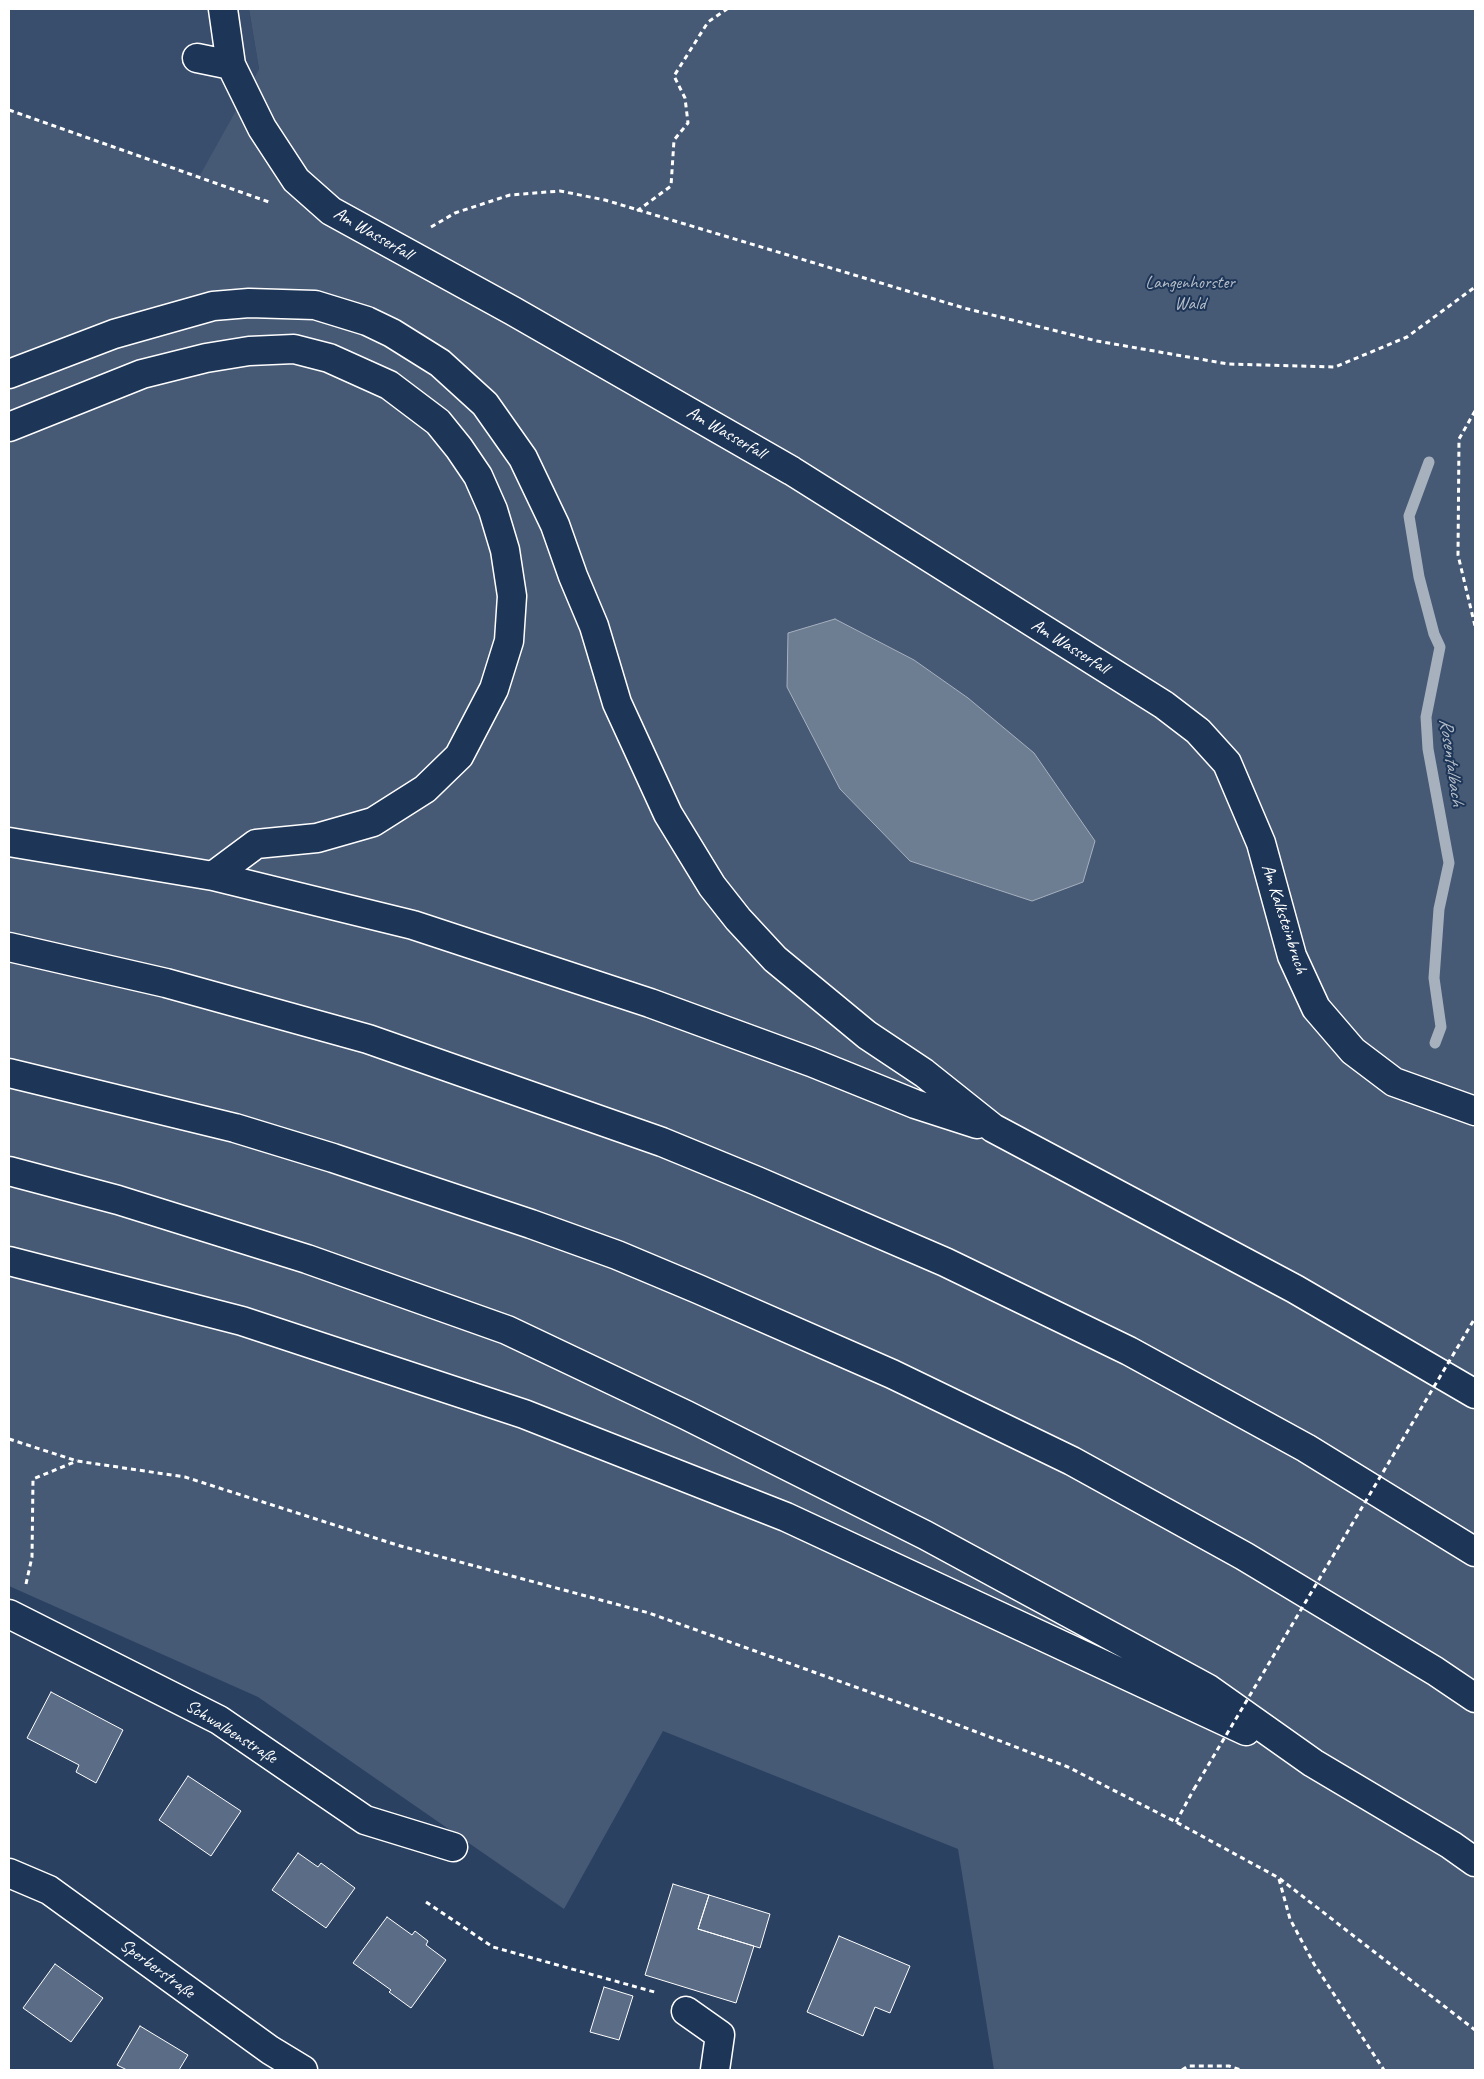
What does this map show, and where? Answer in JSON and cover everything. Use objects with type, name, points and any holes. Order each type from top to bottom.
[{"type":"main road","name":"Am Wasserfall","points":[[223,9],[231,65],[262,128],[296,180],[331,211],[513,311],[792,472],[1164,705],[1198,731],[1227,763],[1261,843]]},
{"type":"main road","points":[[196,58],[231,65]]},
{"type":"main road","points":[[9,374],[114,334],[213,306],[249,303],[314,306],[367,321],[392,333],[440,364],[485,404],[523,458],[555,525],[573,576],[594,626],[617,703],[668,814],[712,886],[738,919],[775,960],[860,1029],[924,1073],[993,1128],[1295,1288],[1475,1394]]},
{"type":"main road","points":[[9,427],[142,374],[206,358],[249,350],[294,349],[329,358],[389,385],[438,422],[478,476],[493,510],[506,550],[512,596],[509,641],[494,689],[458,756],[425,789],[373,822],[317,838],[256,844],[213,876]]},
{"type":"main road","points":[[9,842],[213,876],[432,932],[650,1003],[811,1062],[915,1104],[993,1128]]},
{"type":"main road","name":"Am Kalksteinbruch","points":[[1261,843],[1292,956],[1316,1008],[1353,1051],[1394,1082],[1475,1111]]},
{"type":"main road","points":[[9,947],[166,983],[368,1039],[662,1142],[757,1181],[945,1262],[1129,1351],[1306,1448],[1475,1552]]},
{"type":"main road","points":[[9,1073],[235,1128],[333,1158],[531,1224],[617,1255],[698,1289],[892,1374],[1072,1462],[1244,1556],[1435,1670],[1475,1698]]},
{"type":"main road","points":[[9,1171],[118,1200],[307,1260],[507,1330],[686,1415],[926,1535],[1207,1688],[1313,1763],[1451,1845],[1475,1862]]},
{"type":"main road","points":[[9,1262],[242,1321],[533,1417],[786,1517],[1313,1763]]},
{"type":"main road","name":"Schwalbenstraße","points":[[14,1616],[219,1720],[365,1820],[453,1847]]},
{"type":"main road","name":"Sperberstraße","points":[[9,1873],[49,1890],[270,2050],[303,2070]]},
{"type":"main road","points":[[686,2011],[720,2035],[715,2070]]},
{"type":"path","points":[[637,211],[671,186],[674,140],[688,123],[686,98],[674,76],[708,22],[727,9]]},
{"type":"path","points":[[9,110],[278,206]]},
{"type":"path","points":[[401,251],[426,230],[455,213],[510,195],[560,191],[605,200],[964,308],[1097,341],[1228,364],[1335,367],[1407,337],[1475,287]]},
{"type":"path","points":[[1475,411],[1459,439],[1458,555],[1475,626]]},
{"type":"path","points":[[1176,1822],[1475,1318]]},
{"type":"path","points":[[9,1439],[77,1461],[185,1477],[397,1546],[649,1613],[914,1708],[1068,1767],[1176,1822],[1279,1878],[1475,2030]]},
{"type":"path","points":[[14,1616],[32,1557],[32,1479],[77,1461]]},
{"type":"path","points":[[1279,1878],[1290,1920],[1314,1964],[1384,2070]]},
{"type":"path","points":[[426,1902],[493,1946],[652,1990],[674,2000],[686,2011]]},
{"type":"path","points":[[1182,2070],[1188,2066],[1229,2066],[1241,2070]]},
{"type":"shaded area","points":[[9,9],[249,9],[259,69],[200,176],[9,109]]},
{"type":"shaded area","points":[[835,619],[914,660],[968,698],[1034,753],[1095,841],[1083,882],[1032,901],[910,861],[840,789],[787,687],[788,633]]},
{"type":"green space","name":"Langenhorster Wald","points":[[249,9],[1475,9],[1475,2070],[994,2070],[958,1849],[663,1731],[564,1909],[258,1697],[9,1586],[9,109],[200,175],[259,69]]},
{"type":"building","points":[[51,1692],[123,1730],[96,1783],[76,1772],[79,1765],[27,1738]]},
{"type":"building","points":[[188,1776],[241,1811],[211,1856],[159,1820]]},
{"type":"building","points":[[298,1853],[318,1867],[321,1863],[355,1888],[326,1928],[272,1890]]},
{"type":"building","points":[[673,1884],[709,1895],[698,1929],[754,1946],[736,2003],[645,1975]]},
{"type":"building","points":[[709,1895],[770,1914],[760,1948],[698,1929]]},
{"type":"building","points":[[387,1917],[412,1935],[415,1931],[428,1941],[426,1945],[446,1960],[411,2008],[389,1992],[391,1990],[353,1963]]},
{"type":"building","points":[[839,1936],[910,1966],[890,2013],[875,2007],[863,2036],[807,2012]]},
{"type":"building","points":[[55,1964],[103,1998],[71,2042],[23,2008]]},
{"type":"building","points":[[604,1987],[633,1996],[619,2040],[590,2032]]},
{"type":"building","points":[[140,2026],[188,2055],[179,2070],[127,2070],[117,2065]]},
{"type":"waterway","name":"Rosentalbach","points":[[1429,462],[1409,516],[1419,577],[1434,634],[1440,647],[1426,717],[1428,749],[1449,863],[1439,909],[1434,978],[1441,1027],[1435,1043]]}]
